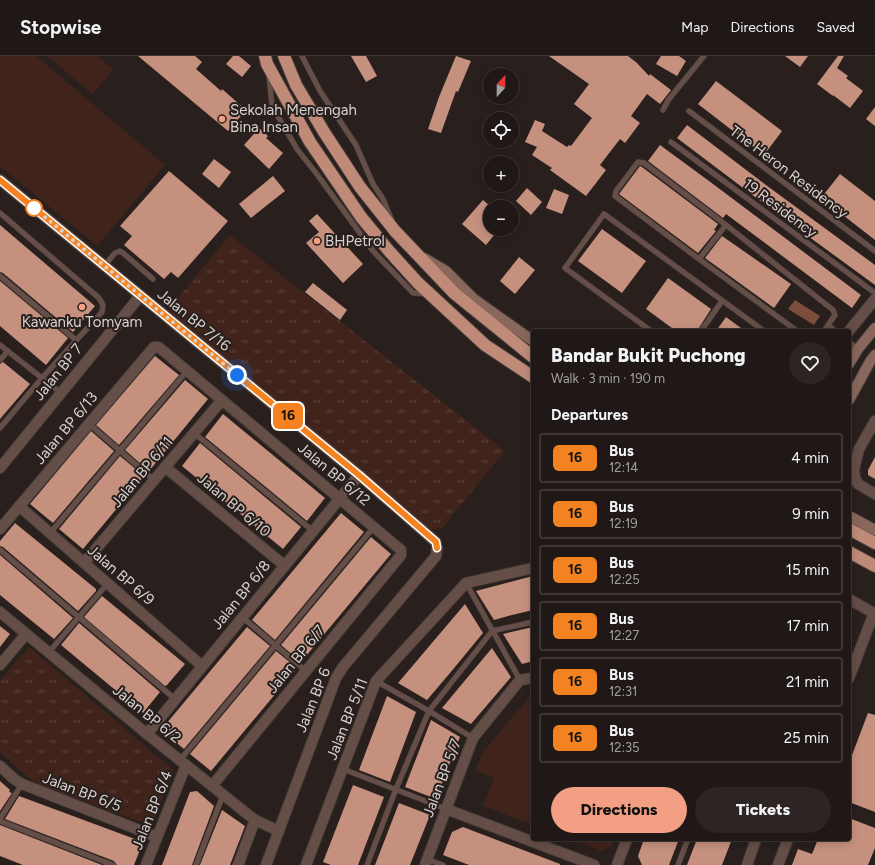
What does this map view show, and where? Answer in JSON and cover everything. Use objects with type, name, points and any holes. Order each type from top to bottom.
[{"type":"highway","points":[[284,56],[296,85],[324,132],[360,187],[395,231],[454,293],[531,355]]},
{"type":"highway","points":[[266,60],[310,142],[361,217],[389,251],[418,283],[485,345],[531,376]]},
{"type":"highway","points":[[851,530],[875,543]]},
{"type":"highway","points":[[851,553],[875,566]]},
{"type":"street","name":"Jalan BP 7/16","points":[[0,180],[359,475],[436,542],[437,548]]},
{"type":"street","points":[[416,252],[446,271],[474,299],[531,341]]},
{"type":"street","name":"Jalan BP 7","points":[[0,468],[140,296]]},
{"type":"street","points":[[851,329],[875,299]]},
{"type":"street","points":[[851,361],[858,349],[875,328]]},
{"type":"street","name":"Jalan BP 6/12","points":[[154,347],[161,348],[401,550]]},
{"type":"street","name":"Jalan BP 6/13","points":[[0,529],[154,347]]},
{"type":"street","points":[[851,396],[875,355]]},
{"type":"street","name":"Jalan BP 6/11","points":[[84,563],[222,400]]},
{"type":"street","points":[[875,421],[859,449],[854,469],[855,478],[858,484],[875,494]]},
{"type":"street","name":"Jalan BP 6/10","points":[[165,467],[285,566]]},
{"type":"street","name":"Jalan BP 6/8","points":[[147,734],[359,475]]},
{"type":"street","name":"Jalan BP 6/9","points":[[19,506],[202,666]]},
{"type":"street","points":[[851,517],[875,530]]},
{"type":"street","name":"Jalan BP 6","points":[[266,865],[336,678],[343,667],[436,556],[437,548]]},
{"type":"street","name":"Jalan BP 6/7","points":[[212,786],[401,555],[401,550]]},
{"type":"street","points":[[466,583],[531,568]]},
{"type":"street","name":"Jalan BP 5/11","points":[[306,865],[376,681],[466,583]]},
{"type":"street","points":[[851,600],[874,614],[851,673]]},
{"type":"street","name":"Jalan BP 6/2","points":[[0,612],[223,795],[255,820],[279,831]]},
{"type":"street","points":[[0,665],[26,634]]},
{"type":"street","points":[[520,680],[531,678]]},
{"type":"street","name":"Jalan BP 5/7","points":[[426,862],[473,738],[520,680]]},
{"type":"street","name":"Jalan BP 6/4","points":[[146,865],[183,763]]},
{"type":"street","name":"Jalan BP 6/5","points":[[0,766],[22,784],[157,837]]},
{"type":"street","points":[[446,809],[592,865]]},
{"type":"street","points":[[238,865],[255,820]]},
{"type":"street","points":[[617,865],[626,841]]},
{"type":"street","points":[[746,865],[755,841]]},
{"type":"street","points":[[778,865],[787,841]]},
{"type":"lane","points":[[302,56],[320,91],[356,145],[373,184],[383,199],[390,214],[395,231]]},
{"type":"lane","points":[[663,110],[669,99],[704,56]]},
{"type":"lane","name":"The Heron Residency","points":[[689,111],[875,252]]},
{"type":"lane","name":"19 Residency","points":[[671,142],[875,293]]},
{"type":"lane","points":[[794,329],[615,196],[616,191],[638,162],[644,163],[726,224],[834,310],[835,315],[825,329]]},
{"type":"lane","points":[[0,213],[99,298],[103,305],[102,312],[42,378],[0,428]]},
{"type":"lane","points":[[649,329],[565,268],[604,214],[761,329]]},
{"type":"lane","points":[[699,259],[726,224]]},
{"type":"lane","points":[[104,266],[115,254],[120,252],[153,279]]},
{"type":"lane","points":[[0,276],[76,340]]},
{"type":"lane","points":[[702,329],[722,301]]},
{"type":"lane","points":[[828,325],[833,329]]},
{"type":"lane","points":[[851,344],[858,349]]},
{"type":"lane","points":[[0,345],[60,393]]},
{"type":"lane","points":[[0,360],[8,351]]},
{"type":"lane","points":[[50,533],[187,371]]},
{"type":"lane","points":[[89,424],[154,480]]},
{"type":"lane","points":[[194,433],[313,531]]},
{"type":"lane","points":[[183,763],[276,646],[374,527]]},
{"type":"lane","points":[[0,550],[175,699]]},
{"type":"lane","points":[[49,652],[108,583]]},
{"type":"lane","points":[[466,583],[520,680]]},
{"type":"lane","points":[[242,617],[306,671]]},
{"type":"lane","points":[[367,865],[396,789],[429,711],[492,631],[531,622]]},
{"type":"lane","points":[[376,681],[473,738]]},
{"type":"lane","points":[[343,769],[446,809]]},
{"type":"lane","points":[[22,784],[0,820],[113,865]]},
{"type":"lane","points":[[196,865],[223,795]]},
{"type":"lane","points":[[678,865],[687,841]]},
{"type":"lane","points":[[426,862],[443,865]]},
{"type":"green space","points":[[0,56],[36,56],[165,165],[97,246],[0,166]]},
{"type":"green space","points":[[47,56],[97,56],[113,69],[93,94]]},
{"type":"green space","points":[[230,235],[505,451],[442,528],[428,530],[168,310]]},
{"type":"green space","points":[[29,647],[173,770],[152,826],[35,783],[0,752],[0,681]]},
{"type":"green space","points":[[531,695],[531,824],[483,806],[494,778],[476,771],[482,753]]},
{"type":"green space","points":[[575,841],[614,841],[612,846],[602,851]]},
{"type":"shaded area","points":[[795,300],[820,316],[814,325],[788,309]]},
{"type":"building","points":[[138,56],[195,56],[202,62],[196,69],[246,110],[228,131]]},
{"type":"building","points":[[233,56],[239,56],[251,66],[242,77],[226,64]]},
{"type":"building","points":[[351,56],[366,56],[377,76],[366,82]]},
{"type":"building","points":[[456,56],[471,61],[458,92],[456,91],[441,133],[428,129]]},
{"type":"building","points":[[549,56],[628,56],[649,76],[650,74],[671,90],[660,104],[647,94],[631,116],[640,123],[625,143],[620,139],[600,165],[606,170],[586,196],[550,170],[552,168],[532,155],[537,147],[525,142],[535,120],[545,124],[542,131],[567,147],[569,145],[571,146],[592,118],[574,104],[589,84]]},
{"type":"building","points":[[661,56],[679,56],[686,61],[677,76],[656,64]]},
{"type":"building","points":[[785,56],[808,56],[800,67]]},
{"type":"building","points":[[838,56],[844,56],[837,68],[848,76],[846,78],[863,91],[850,108],[817,84]]},
{"type":"building","points":[[716,81],[782,131],[764,155],[698,104]]},
{"type":"building","points":[[875,107],[875,126],[866,119]]},
{"type":"building","points":[[687,125],[875,265],[875,285],[677,138]]},
{"type":"building","points":[[259,128],[268,136],[266,138],[283,153],[269,169],[244,145]]},
{"type":"building","points":[[660,145],[861,295],[852,308],[726,214],[723,218],[648,161]]},
{"type":"building","points":[[214,159],[231,172],[219,188],[202,174]]},
{"type":"building","points":[[640,166],[718,224],[714,230],[716,231],[698,253],[619,194]]},
{"type":"building","points":[[169,171],[228,221],[178,278],[171,272],[164,279],[124,245],[132,236],[120,226]]},
{"type":"building","points":[[840,174],[875,201],[875,240],[821,198]]},
{"type":"building","points":[[273,176],[285,191],[251,218],[239,204]]},
{"type":"building","points":[[527,188],[542,202],[531,215],[519,204],[519,200],[517,200]]},
{"type":"building","points":[[554,189],[569,195],[562,214],[546,208]]},
{"type":"building","points":[[483,200],[483,236],[493,236],[486,245],[462,224]]},
{"type":"building","points":[[317,214],[363,264],[343,283],[306,243],[319,232],[309,221]]},
{"type":"building","points":[[0,225],[95,306],[73,332],[0,272]]},
{"type":"building","points":[[602,229],[646,261],[622,293],[578,261]]},
{"type":"building","points":[[722,236],[791,284],[774,308],[705,258]]},
{"type":"building","points":[[519,257],[535,270],[515,294],[500,281]]},
{"type":"building","points":[[668,278],[711,309],[698,329],[673,329],[646,309]]},
{"type":"building","points":[[0,281],[68,338],[46,365],[0,326]]},
{"type":"building","points":[[313,283],[347,310],[340,320],[305,292]]},
{"type":"building","points":[[726,317],[742,329],[717,329]]},
{"type":"building","points":[[155,356],[179,375],[119,445],[96,425]]},
{"type":"building","points":[[3,362],[30,384],[0,419],[0,364]]},
{"type":"building","points":[[185,380],[208,399],[149,471],[125,450]]},
{"type":"building","points":[[223,414],[325,498],[307,521],[205,437]]},
{"type":"building","points":[[91,431],[114,451],[53,523],[30,504]]},
{"type":"building","points":[[200,443],[301,527],[283,549],[182,466]]},
{"type":"building","points":[[120,456],[144,476],[83,549],[59,529]]},
{"type":"building","points":[[875,457],[875,479],[868,475],[868,470]]},
{"type":"building","points":[[341,513],[364,532],[275,640],[252,620]]},
{"type":"building","points":[[15,523],[96,589],[96,591],[78,611],[0,546],[0,541]]},
{"type":"building","points":[[371,537],[391,554],[301,662],[281,645]]},
{"type":"building","points":[[0,555],[73,618],[54,639],[0,595]]},
{"type":"building","points":[[531,577],[531,610],[494,620],[476,591]]},
{"type":"building","points":[[102,596],[185,664],[167,685],[165,686],[84,617]]},
{"type":"building","points":[[465,604],[483,633],[450,673],[427,700],[398,683]]},
{"type":"building","points":[[79,623],[160,692],[143,713],[61,645]]},
{"type":"building","points":[[0,626],[10,634],[0,647]]},
{"type":"building","points":[[247,627],[270,646],[184,749],[161,730]]},
{"type":"building","points":[[531,627],[531,662],[522,664],[503,634]]},
{"type":"building","points":[[492,648],[511,677],[471,724],[442,708]]},
{"type":"building","points":[[276,651],[297,668],[211,771],[190,754]]},
{"type":"building","points":[[387,696],[416,712],[390,782],[359,770]]},
{"type":"building","points":[[868,713],[875,715],[875,812],[851,803],[851,758]]},
{"type":"building","points":[[431,720],[460,737],[436,799],[405,787]]},
{"type":"building","points":[[0,781],[10,790],[9,792],[12,793],[0,811]]},
{"type":"building","points":[[353,785],[384,797],[358,865],[331,865],[323,862]]},
{"type":"building","points":[[197,791],[214,806],[192,865],[162,865],[190,792]]},
{"type":"building","points":[[19,796],[143,842],[134,865],[117,865],[114,861],[5,819]]},
{"type":"building","points":[[399,803],[430,815],[410,865],[375,865]]},
{"type":"building","points":[[222,810],[245,826],[230,865],[200,865]]},
{"type":"building","points":[[851,819],[875,828],[875,848],[868,865],[792,865],[798,849],[812,854],[817,841],[851,841]]},
{"type":"building","points":[[0,825],[102,865],[23,865],[0,856]]},
{"type":"building","points":[[463,827],[560,865],[469,865],[443,855],[452,832]]},
{"type":"building","points":[[643,841],[678,841],[669,865],[642,865],[638,856]]},
{"type":"building","points":[[696,841],[731,841],[722,865],[687,865]]},
{"type":"bus line","name":"16","points":[[0,180],[359,475],[436,542],[437,548]]},
{"type":"place","name":"Sekolah Menengah Bina Insan","points":[[222,119]]},
{"type":"place","name":"BHPetrol","points":[[317,241]]},
{"type":"place","name":"Kawanku Tomyam","points":[[82,307]]},
{"type":"route","points":[[34,208],[237,375]]}]
